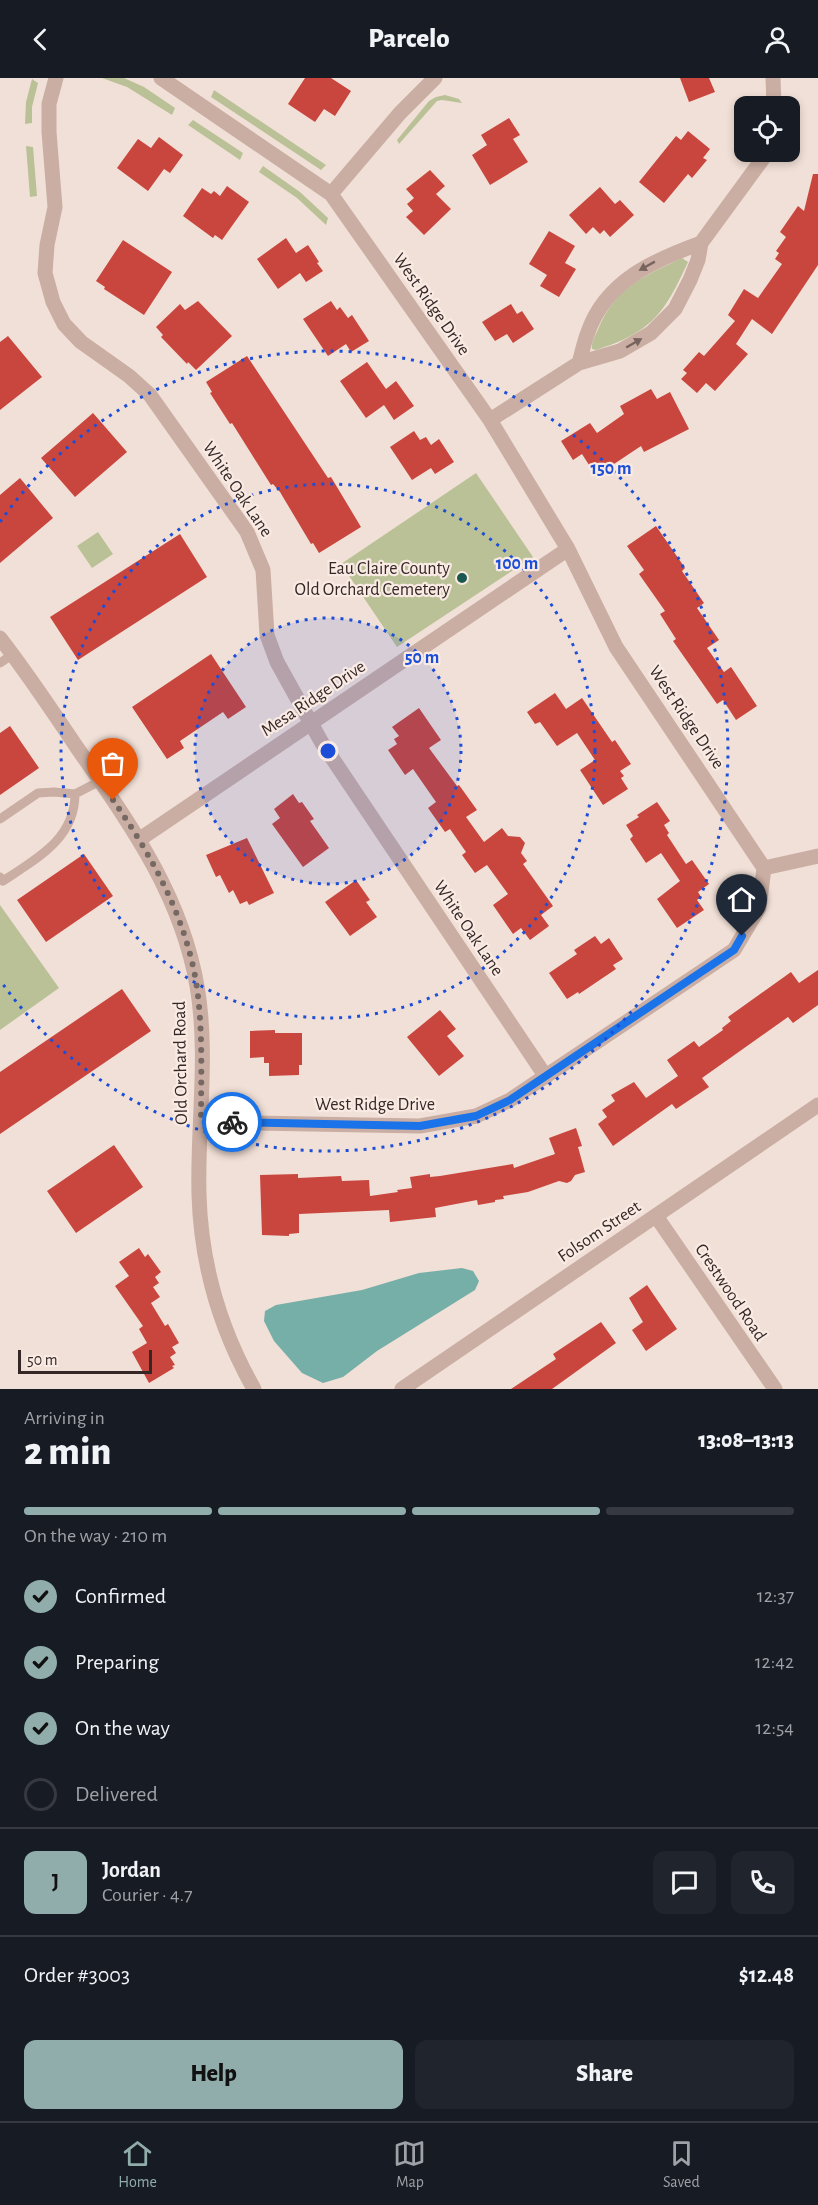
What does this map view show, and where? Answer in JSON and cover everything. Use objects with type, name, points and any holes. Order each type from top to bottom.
[{"type":"street","name":"White Oak Lane","points":[[56,78],[49,104],[55,207],[47,245],[45,273],[53,302],[64,324],[81,342],[129,376],[150,395],[246,532],[263,570],[267,635],[277,662],[322,743],[546,1077]]},
{"type":"street","name":"West Ridge Drive","points":[[160,78],[331,194],[490,420],[568,549],[616,647],[764,868],[759,908],[734,950],[546,1077],[510,1100],[476,1116],[420,1126],[201,1122]]},
{"type":"street","points":[[331,194],[400,113],[435,78]]},
{"type":"street","points":[[773,78],[774,96]]},
{"type":"street","points":[[490,420],[579,363],[620,351],[651,333],[675,309],[698,260],[701,243],[760,162]]},
{"type":"street","points":[[579,363],[589,330],[607,297],[633,274],[664,257],[701,243]]},
{"type":"street","name":"Mesa Ridge Drive","points":[[140,839],[568,549]]},
{"type":"street","name":"Old Orchard Road","points":[[0,638],[6,658],[100,781],[140,839],[164,885],[186,941],[197,986],[201,1025],[199,1194],[203,1246],[214,1295],[226,1332],[254,1389]]},
{"type":"street","points":[[764,868],[818,856]]},
{"type":"street","name":"Folsom Street","points":[[402,1389],[818,1106]]},
{"type":"street","name":"Crestwood Road","points":[[656,1216],[775,1389]]},
{"type":"lane","points":[[0,819],[38,793],[75,794],[100,781]]},
{"type":"lane","points":[[0,877],[3,881],[52,847],[65,831],[75,809],[75,794]]},
{"type":"green space","points":[[102,78],[124,78],[144,87],[175,108],[172,115],[127,87]]},
{"type":"green space","points":[[32,79],[38,83],[32,107],[32,123],[25,124],[26,102]]},
{"type":"green space","points":[[214,90],[326,165],[321,170],[211,97]]},
{"type":"green space","points":[[445,95],[459,99],[462,103],[437,101],[399,144],[397,140],[429,101]]},
{"type":"green space","points":[[193,120],[243,153],[240,160],[188,125]]},
{"type":"green space","points":[[26,146],[33,147],[37,196],[30,197]]},
{"type":"green space","points":[[263,166],[300,192],[328,218],[326,225],[297,198],[259,172]]},
{"type":"green space","points":[[682,258],[688,262],[671,295],[654,319],[631,336],[596,350],[592,349],[594,338],[614,301],[644,277]]},
{"type":"green space","points":[[476,473],[533,557],[397,647],[341,564]]},
{"type":"green space","points":[[98,532],[113,554],[92,568],[77,546]]},
{"type":"green space","points":[[0,905],[59,988],[0,1030]]},
{"type":"water","points":[[462,1268],[473,1271],[479,1281],[475,1290],[377,1351],[343,1377],[323,1383],[302,1373],[274,1341],[264,1321],[265,1311],[276,1305],[362,1290],[419,1273]]},
{"type":"building","points":[[305,78],[331,78],[351,91],[335,116],[324,109],[315,122],[288,104]]},
{"type":"building","points":[[680,78],[709,78],[715,92],[689,102]]},
{"type":"building","points":[[509,118],[520,135],[513,139],[528,162],[490,185],[472,155],[487,145],[481,135]]},
{"type":"building","points":[[688,131],[710,149],[703,158],[707,160],[692,178],[688,174],[664,203],[639,182],[676,136],[681,140]]},
{"type":"building","points":[[159,137],[183,155],[170,173],[164,169],[148,191],[117,168],[138,139],[151,148]]},
{"type":"building","points":[[430,170],[445,186],[436,194],[451,209],[424,235],[406,217],[413,211],[407,204],[414,198],[406,189]]},
{"type":"building","points":[[813,174],[818,174],[818,265],[772,334],[752,319],[736,344],[748,354],[715,391],[706,383],[697,393],[681,379],[687,373],[683,370],[699,352],[704,356],[735,321],[728,315],[744,289],[758,298],[782,264],[775,259],[779,253],[776,251],[786,237],[780,232],[798,206],[804,211]]},
{"type":"building","points":[[227,186],[249,202],[222,240],[215,235],[213,238],[183,216],[202,188],[211,194],[214,191],[220,196]]},
{"type":"building","points":[[600,187],[615,204],[620,200],[634,215],[610,237],[604,230],[600,234],[593,227],[586,234],[569,215]]},
{"type":"building","points":[[549,231],[575,246],[565,263],[576,269],[559,297],[540,286],[547,275],[529,264]]},
{"type":"building","points":[[286,238],[296,253],[308,245],[323,271],[306,282],[300,273],[278,289],[257,259]]},
{"type":"building","points":[[123,240],[172,272],[144,315],[104,289],[105,287],[96,281]]},
{"type":"building","points":[[198,301],[232,336],[196,370],[188,362],[187,364],[161,337],[163,335],[156,327],[180,304],[185,310]]},
{"type":"building","points":[[331,301],[337,310],[340,307],[348,318],[352,315],[369,341],[351,352],[346,344],[328,356],[303,319]]},
{"type":"building","points":[[511,304],[517,314],[522,311],[534,329],[513,343],[507,334],[495,341],[482,322]]},
{"type":"building","points":[[8,336],[42,377],[0,410],[0,342]]},
{"type":"building","points":[[247,356],[328,478],[331,477],[361,527],[319,553],[313,543],[311,544],[280,492],[273,484],[271,485],[210,393],[212,392],[206,382]]},
{"type":"building","points":[[367,362],[386,389],[396,381],[414,406],[394,420],[384,405],[366,418],[340,381]]},
{"type":"building","points":[[651,389],[657,399],[670,392],[689,429],[644,452],[641,446],[596,476],[582,454],[573,460],[561,441],[590,423],[597,433],[624,414],[620,406]]},
{"type":"building","points":[[93,413],[127,452],[75,497],[41,458]]},
{"type":"building","points":[[414,431],[420,440],[426,437],[431,445],[439,439],[454,462],[435,474],[431,468],[412,480],[390,447]]},
{"type":"building","points":[[20,478],[53,518],[0,563],[0,495]]},
{"type":"building","points":[[656,526],[685,568],[682,571],[704,603],[697,608],[719,640],[707,648],[724,672],[731,667],[757,706],[736,720],[723,700],[717,704],[673,641],[676,639],[660,614],[665,611],[639,574],[644,570],[627,546]]},
{"type":"building","points":[[180,534],[207,577],[78,660],[50,617]]},
{"type":"building","points":[[211,654],[246,707],[228,719],[223,712],[180,741],[184,748],[167,759],[132,707]]},
{"type":"building","points":[[555,693],[566,709],[582,698],[612,742],[615,740],[631,764],[620,771],[624,776],[621,778],[628,789],[603,805],[580,770],[595,760],[577,733],[557,746],[540,722],[535,724],[527,712]]},
{"type":"building","points":[[419,708],[441,740],[429,748],[477,810],[466,817],[484,842],[502,828],[508,836],[520,837],[525,843],[521,853],[527,861],[523,864],[553,906],[541,915],[549,926],[530,940],[521,928],[513,934],[493,905],[508,894],[487,865],[475,873],[462,855],[466,852],[450,829],[445,832],[428,808],[436,802],[413,769],[405,775],[388,750],[397,744],[394,739],[399,736],[392,727]]},
{"type":"building","points":[[10,726],[39,768],[0,795],[0,733]]},
{"type":"building","points":[[293,794],[314,819],[310,821],[329,848],[303,867],[272,824],[280,818],[274,809]]},
{"type":"building","points":[[657,802],[670,821],[664,825],[669,833],[667,835],[686,864],[692,860],[709,884],[698,892],[701,897],[697,900],[704,910],[677,928],[657,899],[680,881],[661,853],[646,863],[630,839],[633,836],[626,825]]},
{"type":"building","points":[[247,838],[274,893],[249,905],[247,901],[240,904],[233,890],[229,893],[220,875],[216,877],[206,855]]},
{"type":"building","points":[[84,854],[113,896],[46,942],[17,900]]},
{"type":"building","points":[[356,880],[370,900],[366,902],[377,917],[350,936],[325,902]]},
{"type":"building","points":[[595,936],[601,944],[609,938],[623,959],[613,965],[616,969],[579,994],[578,992],[567,999],[549,973],[577,954],[574,950]]},
{"type":"building","points":[[818,970],[818,1005],[793,1023],[788,1017],[702,1078],[709,1087],[676,1109],[672,1104],[613,1146],[598,1124],[607,1117],[602,1110],[615,1101],[611,1095],[634,1082],[646,1098],[678,1076],[667,1060],[694,1041],[699,1047],[723,1030],[722,1028],[731,1021],[728,1017],[791,972],[799,983]]},
{"type":"building","points":[[122,989],[151,1031],[0,1134],[0,1072]]},
{"type":"building","points":[[440,1010],[456,1029],[447,1036],[464,1056],[439,1076],[407,1037]]},
{"type":"building","points":[[275,1030],[275,1033],[302,1033],[302,1065],[299,1065],[299,1075],[269,1076],[269,1063],[264,1063],[264,1057],[250,1058],[250,1031]]},
{"type":"building","points":[[576,1128],[582,1146],[578,1147],[585,1172],[575,1175],[567,1183],[559,1181],[528,1192],[503,1196],[504,1199],[495,1200],[495,1202],[478,1205],[477,1200],[435,1208],[436,1217],[390,1222],[389,1210],[299,1214],[299,1233],[289,1234],[289,1236],[262,1235],[260,1175],[298,1174],[298,1178],[341,1176],[342,1181],[369,1180],[370,1196],[398,1192],[397,1190],[412,1188],[410,1177],[430,1174],[430,1177],[440,1176],[513,1164],[514,1168],[555,1154],[549,1138]]},
{"type":"building","points":[[114,1145],[143,1187],[76,1233],[47,1191]]},
{"type":"building","points":[[139,1248],[145,1257],[148,1254],[161,1272],[155,1277],[159,1283],[153,1287],[160,1297],[151,1303],[165,1326],[168,1324],[179,1343],[172,1347],[176,1353],[170,1357],[175,1365],[172,1366],[174,1368],[149,1383],[132,1352],[147,1343],[139,1329],[143,1326],[115,1286],[129,1276],[119,1262]]},
{"type":"building","points":[[647,1285],[677,1329],[646,1351],[632,1330],[643,1322],[629,1298]]},
{"type":"building","points":[[601,1322],[616,1343],[552,1389],[511,1389],[556,1359],[553,1354]]},
{"type":"way so far","points":[[113,800],[140,839],[164,885],[186,941],[197,986],[201,1025],[201,1122],[232,1122]]},
{"type":"place","name":"Eau Claire County Old Orchard Cemetery","points":[[462,578]]},
{"type":"route","points":[[232,1122],[420,1126],[476,1116],[510,1100],[546,1077],[734,950],[742,936]]}]
